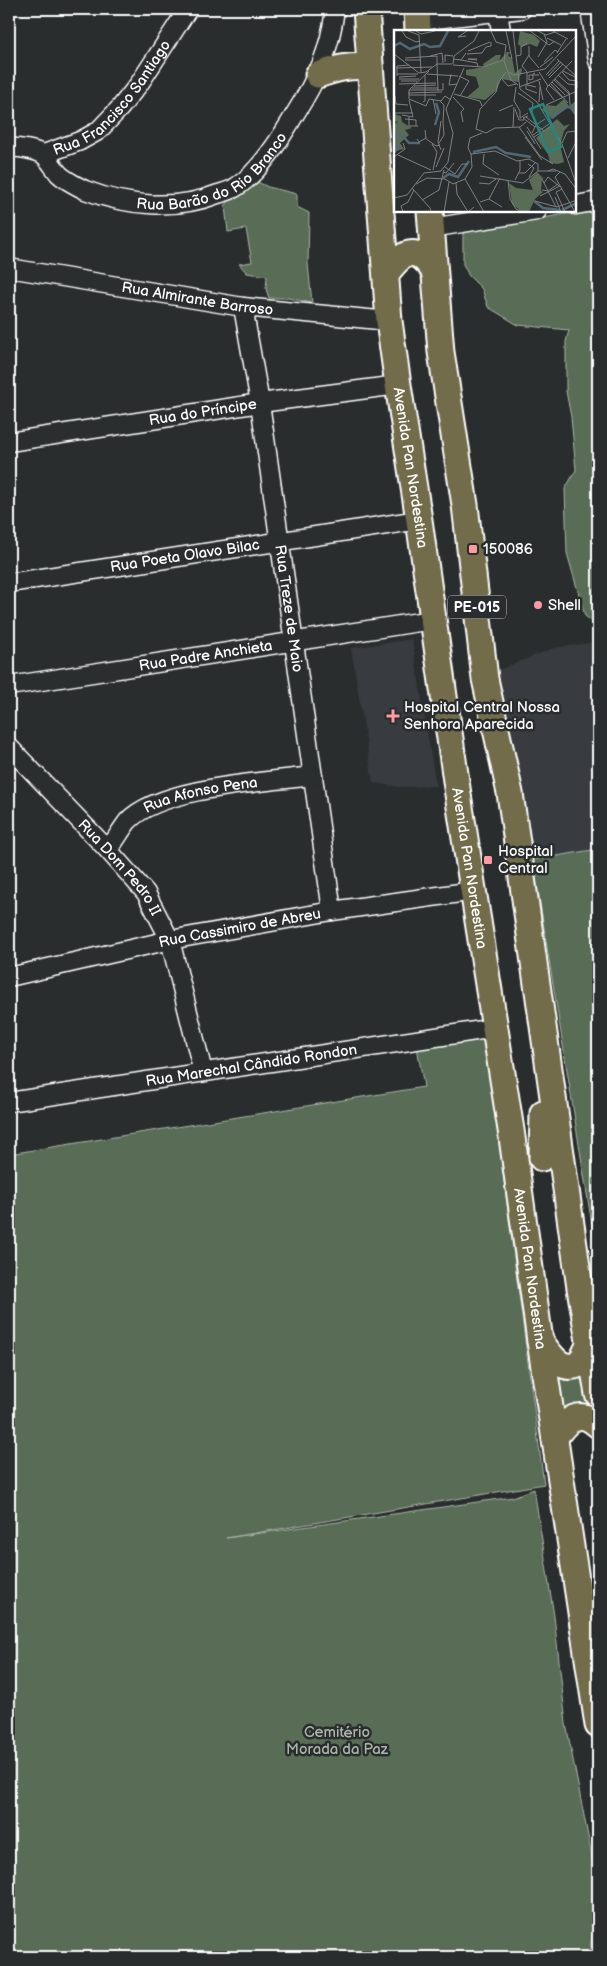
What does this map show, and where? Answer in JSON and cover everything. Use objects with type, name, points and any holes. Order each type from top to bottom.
[{"type":"highway","name":"Avenida Pan Nordestina","points":[[366,9],[389,321],[432,620],[511,1130],[540,1342],[598,1724]]},
{"type":"highway","points":[[318,75],[338,68],[352,66],[370,67]]},
{"type":"highway","name":"PE-015","points":[[430,220],[441,352],[465,505],[485,679],[510,793],[543,1032],[589,1345],[598,1394]]},
{"type":"highway","points":[[386,274],[399,257],[408,254],[426,258],[434,271]]},
{"type":"highway","points":[[542,1158],[543,1032]]},
{"type":"highway","points":[[540,1342],[565,1367],[580,1364],[589,1345]]},
{"type":"highway","points":[[555,1437],[572,1418],[579,1416],[589,1418],[598,1425]]},
{"type":"street","name":"Rua Francisco Santiago","points":[[44,154],[80,141],[98,131],[120,108],[138,84],[188,9]]},
{"type":"street","name":"Rua Barão do Rio Branco","points":[[44,154],[60,175],[82,189],[112,200],[155,205],[181,205],[206,199],[236,187],[264,161],[286,130],[318,75],[328,46],[335,9]]},
{"type":"street","points":[[418,20],[522,9]]},
{"type":"street","points":[[590,9],[598,61]]},
{"type":"street","points":[[498,12],[501,30]]},
{"type":"street","points":[[12,145],[44,154]]},
{"type":"street","points":[[577,205],[598,201]]},
{"type":"street","points":[[430,220],[530,212]]},
{"type":"street","name":"Rua Almirante Barroso","points":[[9,268],[243,307],[389,321]]},
{"type":"street","name":"Rua Treze de Maio","points":[[243,307],[260,403],[332,911]]},
{"type":"street","name":"Rua do Príncipe","points":[[9,442],[260,403],[398,385]]},
{"type":"street","name":"Rua Poeta Olavo Bilac","points":[[9,583],[159,558],[280,542],[419,520]]},
{"type":"street","name":"Rua Padre Anchieta","points":[[9,686],[432,620]]},
{"type":"street","name":"Rua Dom Pedro II","points":[[9,746],[108,850],[146,893],[170,940],[203,1072]]},
{"type":"street","name":"Rua Afonso Pena","points":[[108,850],[129,820],[157,802],[189,792],[312,776]]},
{"type":"street","name":"Rua Cassimiro de Abreu","points":[[9,977],[170,940],[332,911],[474,891]]},
{"type":"street","name":"Rua Marechal Cândido Rondon","points":[[9,1102],[495,1028]]},
{"type":"shaded area","points":[[590,616],[598,623],[598,849],[533,860],[496,671],[554,648],[597,642]]},
{"type":"shaded area","name":"Hospital Central Nossa Senhora Aparecida","points":[[412,639],[436,786],[400,787],[373,783],[351,648]]},
{"type":"green space","points":[[251,179],[268,187],[297,194],[297,207],[309,213],[308,264],[312,303],[288,298],[269,298],[266,289],[267,276],[247,273],[239,264],[252,262],[246,229],[228,232],[225,206],[234,194]]},
{"type":"green space","points":[[598,208],[598,626],[585,616],[567,553],[565,489],[576,470],[571,417],[566,391],[566,342],[569,330],[518,325],[488,307],[482,289],[469,276],[463,264],[463,226],[511,224]]},
{"type":"green space","points":[[598,849],[598,1262],[533,860]]},
{"type":"green space","name":"Cemitério Morada da Paz","points":[[484,1029],[544,1484],[226,1538],[513,1497],[534,1489],[554,1616],[566,1724],[598,1887],[596,1920],[588,1957],[9,1957],[9,1154],[424,1087],[417,1047]]},
{"type":"green space","points":[[552,1356],[580,1364],[598,1394],[598,1425],[565,1424]]},
{"type":"place","name":"150086","points":[[473,549]]},
{"type":"place","name":"Shell","points":[[538,605]]},
{"type":"place","name":"Hospital Central Nossa Senhora Aparecida","points":[[393,716]]},
{"type":"place","name":"Hospital Central","points":[[488,860]]}]
